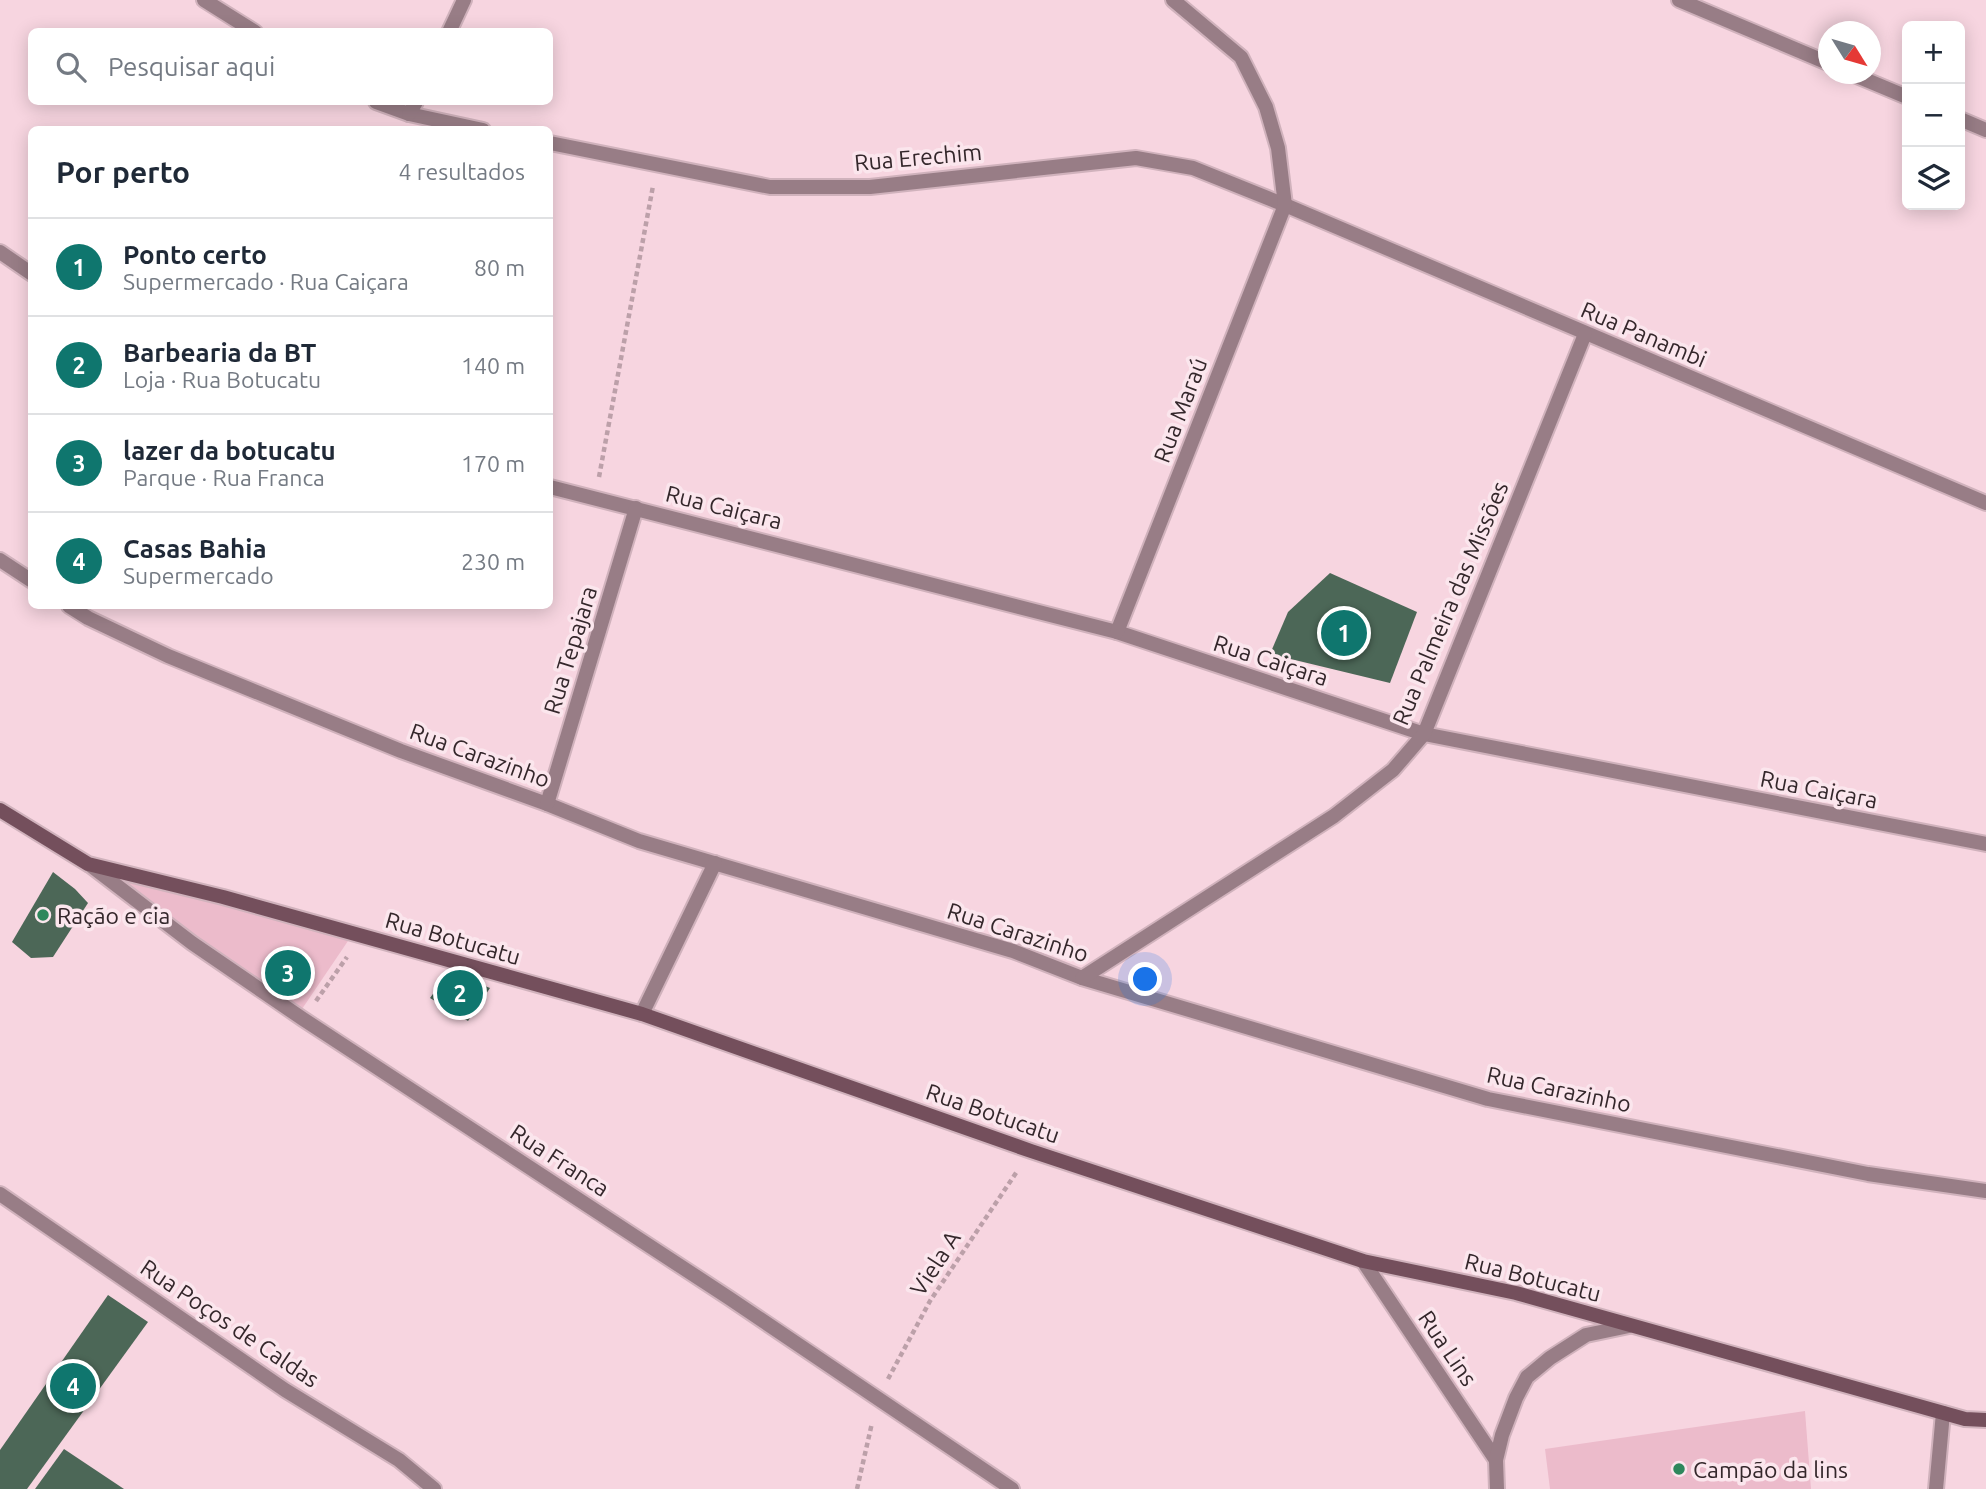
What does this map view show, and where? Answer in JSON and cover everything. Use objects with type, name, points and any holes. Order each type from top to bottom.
[{"type":"main road","name":"Rua Botucatu","points":[[0,810],[88,864],[223,897],[642,1014],[1031,1151],[1363,1261],[1516,1293],[1965,1419],[1986,1420]]},
{"type":"street","points":[[204,0],[249,28]]},
{"type":"street","points":[[451,28],[464,0]]},
{"type":"street","points":[[1173,0],[1241,57],[1269,117],[1278,148],[1285,205]]},
{"type":"street","points":[[1679,0],[1818,59]]},
{"type":"street","points":[[1876,84],[1902,95]]},
{"type":"street","points":[[394,105],[470,126]]},
{"type":"street","points":[[1965,121],[1986,130]]},
{"type":"street","name":"Rua Erechim","points":[[553,144],[770,187],[870,187],[1136,158],[1193,168],[1285,205]]},
{"type":"street","name":"Rua Panambi","points":[[1285,205],[1986,503]]},
{"type":"street","name":"Rua Maraú","points":[[1117,632],[1285,205]]},
{"type":"street","points":[[0,252],[28,271]]},
{"type":"street","name":"Rua Palmeira das Missões","points":[[1082,978],[1334,817],[1393,770],[1424,734],[1585,334]]},
{"type":"street","name":"Rua Caiçara","points":[[553,488],[1117,632],[1424,734],[1986,844]]},
{"type":"street","name":"Rua Tepajara","points":[[547,804],[636,508]]},
{"type":"street","points":[[0,560],[28,578]]},
{"type":"street","name":"Rua Carazinho","points":[[74,609],[168,656],[401,751],[639,841],[1013,951],[1082,978],[1488,1099],[1868,1174],[1986,1191]]},
{"type":"street","points":[[642,1014],[715,863]]},
{"type":"street","name":"Rua Franca","points":[[88,864],[192,943],[718,1290],[1012,1489]]},
{"type":"street","name":"Rua Poços de Caldas","points":[[0,1194],[285,1390],[399,1460],[434,1489]]},
{"type":"street","name":"Rua Lins","points":[[1363,1261],[1496,1460]]},
{"type":"street","points":[[1497,1489],[1496,1460],[1508,1416],[1527,1377],[1550,1357],[1586,1335],[1629,1326]]},
{"type":"street","points":[[1937,1489],[1943,1413]]},
{"type":"path","points":[[596,498],[657,165]]},
{"type":"path","points":[[303,1018],[362,936]]},
{"type":"path","name":"Viela A","points":[[857,1489],[877,1398],[930,1301],[1031,1151]]},
{"type":"shaded area","points":[[128,873],[350,938],[302,1009],[104,876]]},
{"type":"shaded area","name":"Campão da lins","points":[[1805,1411],[1811,1489],[1550,1489],[1545,1449]]},
{"type":"building","points":[[1330,573],[1417,612],[1390,683],[1270,654],[1288,612]]},
{"type":"building","name":"Ração e cia","points":[[53,872],[88,903],[53,957],[31,958],[12,942]]},
{"type":"building","points":[[449,972],[490,988],[468,1021],[430,998]]},
{"type":"building","points":[[108,1295],[148,1322],[27,1489],[0,1489],[0,1450]]},
{"type":"building","points":[[64,1449],[124,1489],[35,1489]]},
{"type":"place","name":"Ponto certo","points":[[1344,633]]},
{"type":"place","name":"Ração e cia","points":[[43,915]]},
{"type":"place","name":"lazer da botucatu","points":[[288,973]]},
{"type":"place","name":"Barbearia da BT","points":[[460,993]]},
{"type":"place","name":"Casas Bahia","points":[[73,1386]]},
{"type":"place","name":"Campão da lins","points":[[1679,1469]]}]
